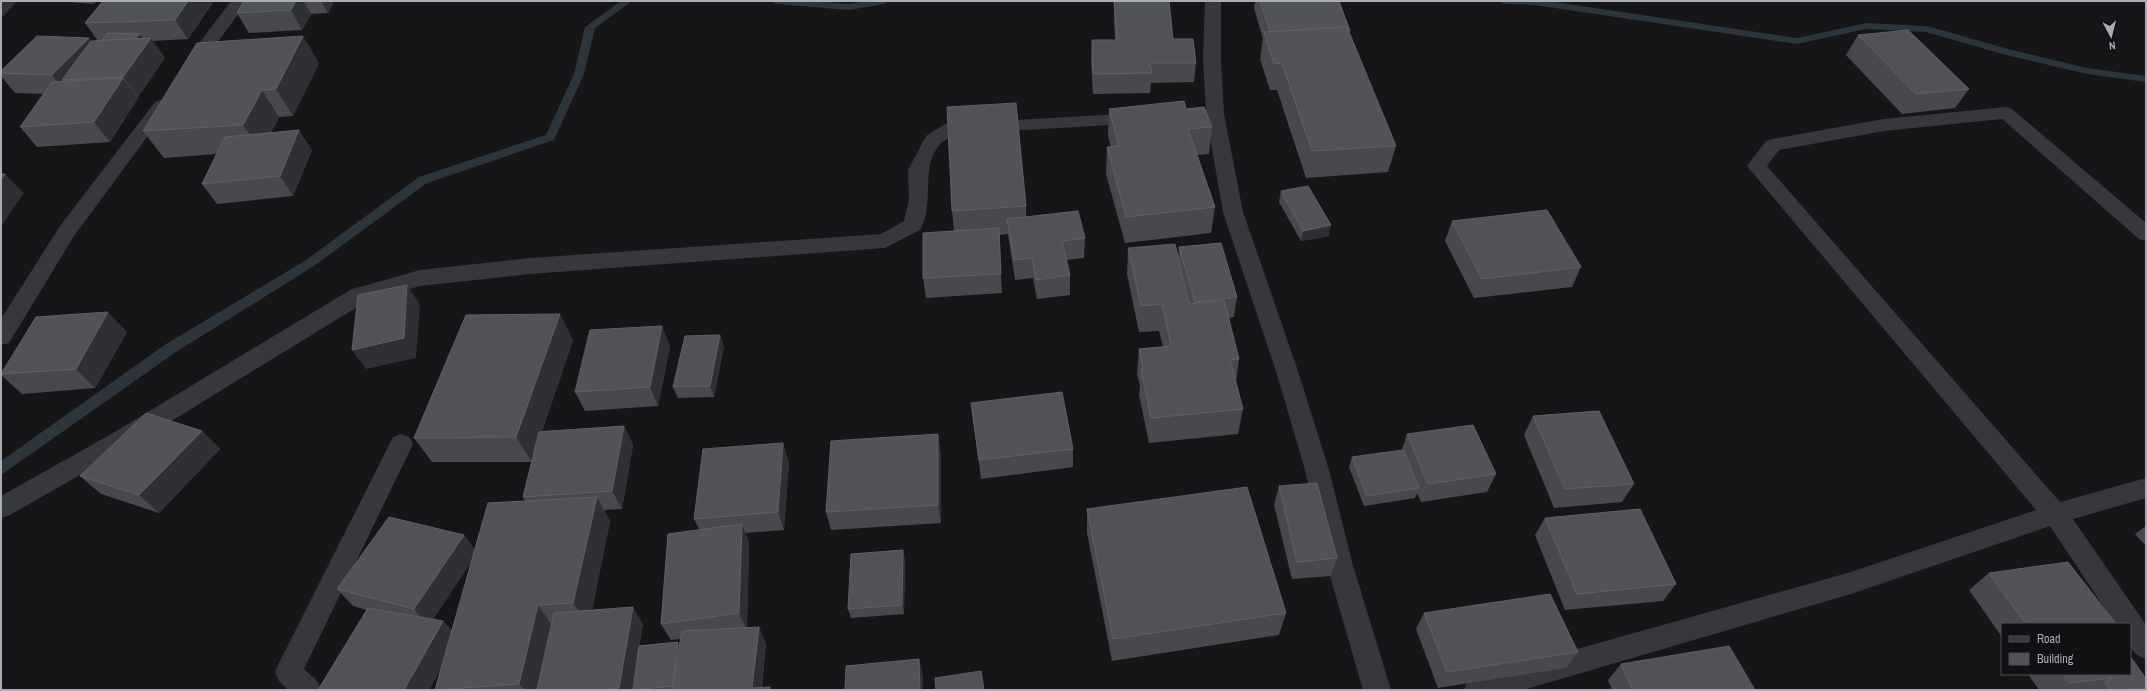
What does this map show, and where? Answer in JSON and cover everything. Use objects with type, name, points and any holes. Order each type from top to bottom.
[{"type":"street","points":[[1,337],[67,231],[240,1]]},
{"type":"street","points":[[1213,2],[1212,61],[1215,114],[1233,212],[1287,371],[1317,470],[1339,562],[1377,690]]},
{"type":"street","points":[[2130,623],[2055,514],[1757,166],[1773,145],[1884,125],[2006,113],[2146,234]]},
{"type":"street","points":[[1,508],[127,436],[360,295],[420,278],[530,266],[885,241],[913,225],[919,200],[918,170],[933,140],[952,128],[1096,122],[1215,114]]},
{"type":"street","points":[[307,690],[289,672],[401,444]]},
{"type":"street","points":[[1478,690],[1851,583],[2055,514],[2146,488]]},
{"type":"street","points":[[2131,625],[2146,647]]},
{"type":"building","points":[[103,1],[188,1],[175,20],[85,23]]},
{"type":"building","points":[[244,1],[296,1],[291,10],[237,13]]},
{"type":"building","points":[[1114,1],[1169,1],[1173,39],[1193,39],[1196,63],[1150,63],[1152,73],[1093,74],[1092,40],[1117,40]]},
{"type":"building","points":[[1260,1],[1339,1],[1350,31],[1348,31],[1347,27],[1270,32]]},
{"type":"building","points":[[1347,27],[1396,146],[1312,151],[1282,63],[1274,64],[1264,32]]},
{"type":"building","points":[[1908,30],[1969,89],[1916,94],[1858,35]]},
{"type":"building","points":[[108,33],[140,34],[135,39],[102,40]]},
{"type":"building","points":[[37,36],[89,38],[52,75],[1,73],[1,71]]},
{"type":"building","points":[[303,36],[276,89],[262,90],[243,125],[143,131],[197,43]]},
{"type":"building","points":[[151,38],[123,77],[62,80],[91,41]]},
{"type":"building","points":[[123,78],[94,122],[20,127],[52,82]]},
{"type":"building","points":[[1184,101],[1186,109],[1204,107],[1212,127],[1188,129],[1215,207],[1126,217],[1107,147],[1119,146],[1109,109]]},
{"type":"building","points":[[1016,103],[1026,206],[952,211],[947,107]]},
{"type":"building","points":[[299,130],[280,176],[202,184],[225,137]]},
{"type":"building","points":[[1,174],[5,174],[1,180]]},
{"type":"building","points":[[1308,186],[1331,225],[1303,231],[1281,191]]},
{"type":"building","points":[[1547,210],[1581,267],[1482,279],[1452,221]]},
{"type":"building","points":[[1078,211],[1085,238],[1062,241],[1070,275],[1036,280],[1032,258],[1014,260],[1007,219]]},
{"type":"building","points":[[999,228],[1001,274],[923,278],[923,233]]},
{"type":"building","points":[[1221,243],[1237,297],[1195,302],[1179,247]]},
{"type":"building","points":[[1175,244],[1189,304],[1224,300],[1239,359],[1230,360],[1243,409],[1151,418],[1141,369],[1143,369],[1139,349],[1171,346],[1162,304],[1141,306],[1128,248]]},
{"type":"building","points":[[407,285],[404,338],[352,350],[358,295]]},
{"type":"building","points":[[108,312],[76,369],[1,374],[36,317]]},
{"type":"building","points":[[560,314],[516,437],[414,438],[466,315]]},
{"type":"building","points":[[662,326],[650,387],[575,392],[590,330]]},
{"type":"building","points":[[720,335],[710,386],[673,387],[685,336]]},
{"type":"building","points":[[1062,392],[1073,449],[979,460],[971,403]]},
{"type":"building","points":[[1599,411],[1634,484],[1565,489],[1533,416]]},
{"type":"building","points":[[146,413],[202,431],[139,495],[80,476]]},
{"type":"building","points":[[1473,425],[1496,474],[1428,484],[1407,434]]},
{"type":"building","points":[[624,426],[612,491],[523,497],[539,432]]},
{"type":"building","points":[[938,434],[938,505],[826,512],[831,441]]},
{"type":"building","points":[[783,443],[778,512],[694,519],[703,449]]},
{"type":"building","points":[[1403,450],[1419,488],[1367,496],[1352,457]]},
{"type":"building","points":[[1317,483],[1337,558],[1297,562],[1279,486]]},
{"type":"building","points":[[1247,487],[1286,613],[1113,639],[1087,509]]},
{"type":"building","points":[[597,497],[573,603],[538,605],[519,684],[435,690],[488,503]]},
{"type":"building","points":[[1640,509],[1676,584],[1577,594],[1545,518]]},
{"type":"building","points":[[389,517],[464,535],[414,609],[337,589]]},
{"type":"building","points":[[742,524],[739,613],[661,624],[668,534]]},
{"type":"building","points":[[903,550],[902,605],[848,609],[851,554]]},
{"type":"building","points":[[2068,562],[2115,623],[2025,623],[1989,573]]},
{"type":"building","points":[[1550,594],[1578,652],[1447,672],[1424,613]]},
{"type":"building","points":[[633,607],[619,688],[596,690],[537,690],[554,613]]},
{"type":"building","points":[[368,608],[443,621],[404,690],[318,690]]},
{"type":"building","points":[[759,627],[752,688],[770,687],[770,690],[672,690],[682,631]]},
{"type":"building","points":[[678,642],[673,686],[633,690],[639,646]]},
{"type":"building","points":[[1729,646],[1755,690],[1633,690],[1621,664]]},
{"type":"building","points":[[2131,657],[2146,679],[2146,688],[2110,690],[2105,682],[2113,678],[2111,675],[2131,675]]},
{"type":"building","points":[[919,659],[920,690],[845,690],[846,666]]},
{"type":"building","points":[[981,671],[984,690],[936,690],[935,678]]},
{"type":"building","points":[[2064,675],[2111,675],[2113,678],[2069,683]]},
{"type":"waterway","points":[[1,469],[171,348],[310,263],[423,180],[550,137],[579,74],[590,27],[627,1]]},
{"type":"waterway","points":[[776,1],[849,7],[884,1]]},
{"type":"waterway","points":[[1504,1],[1535,2],[1797,41],[1866,26],[1927,29],[2006,52],[2087,71],[2146,79]]}]
